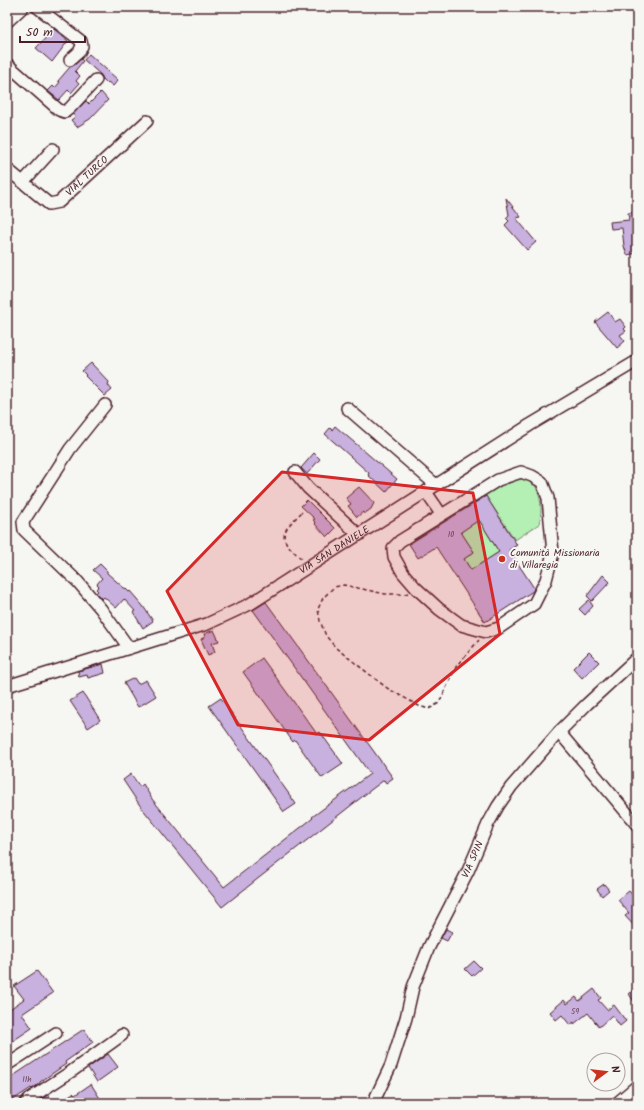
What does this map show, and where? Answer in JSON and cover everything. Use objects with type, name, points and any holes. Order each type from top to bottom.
[{"type":"street","points":[[7,22],[23,7]]},
{"type":"street","points":[[36,7],[81,41],[82,46],[79,52],[70,60]]},
{"type":"street","points":[[7,64],[59,110],[65,112],[96,80]]},
{"type":"street","name":"VIAL TURCO","points":[[7,169],[49,204],[59,202],[147,121]]},
{"type":"street","points":[[23,182],[54,149]]},
{"type":"street","name":"VIA SAN DANIELE","points":[[7,686],[206,624],[250,604],[530,425],[637,362]]},
{"type":"street","points":[[105,405],[70,449],[23,522],[24,530],[78,582],[101,609],[129,648]]},
{"type":"street","points":[[347,408],[436,485]]},
{"type":"street","points":[[295,472],[308,488],[359,535]]},
{"type":"street","points":[[521,472],[542,482],[548,498],[553,553],[546,580],[534,604],[499,628],[486,632],[461,625],[439,610],[416,588],[403,573],[394,557],[393,548],[400,541],[441,514],[498,480],[521,472]]},
{"type":"street","points":[[426,492],[441,514]]},
{"type":"street","name":"VIA SPIN","points":[[373,1103],[391,1065],[406,1018],[413,987],[429,946],[468,871],[488,824],[498,806],[512,787],[559,732],[637,658]]},
{"type":"street","points":[[559,732],[637,826]]},
{"type":"street","points":[[7,1065],[56,1032]]},
{"type":"street","points":[[26,1103],[29,1099],[72,1071],[122,1035]]},
{"type":"street","points":[[617,1103],[637,1086]]},
{"type":"path","points":[[302,512],[291,522],[286,530],[284,543],[310,567]]},
{"type":"path","points":[[416,588],[405,594],[385,594],[344,585],[334,587],[323,598],[318,609],[320,621],[326,636],[336,648],[387,688],[419,706],[429,709],[439,703],[457,665],[486,632]]},
{"type":"highlighted area","points":[[282,472],[473,493],[500,634],[369,740],[238,725],[167,591]]},
{"type":"green space","points":[[525,478],[534,482],[540,498],[541,513],[539,524],[515,540],[485,495],[506,483]]},
{"type":"green space","points":[[479,520],[499,552],[471,570],[464,559],[474,552],[467,542],[457,534]]},
{"type":"building","points":[[54,29],[68,41],[52,62],[36,48]]},
{"type":"building","points":[[89,54],[118,80],[113,86],[108,82],[107,83],[101,75],[84,60]]},
{"type":"building","points":[[81,59],[83,61],[75,71],[80,76],[76,81],[79,84],[71,93],[68,90],[59,100],[48,91],[53,86],[55,88],[60,82],[58,81],[70,67]]},
{"type":"building","points":[[101,92],[108,100],[90,119],[77,127],[71,120],[75,117],[73,114],[86,101],[89,104]]},
{"type":"building","points":[[506,198],[521,217],[516,218],[536,242],[527,250],[505,225],[509,221],[506,218],[509,215]]},
{"type":"building","points":[[637,212],[637,253],[627,255],[624,246],[622,228],[611,229],[610,222],[629,220],[628,213]]},
{"type":"building","points":[[608,312],[615,322],[620,319],[626,327],[624,329],[626,331],[620,335],[625,341],[617,348],[595,322]]},
{"type":"building","points":[[91,363],[109,382],[108,385],[112,390],[105,396],[82,371]]},
{"type":"building","points":[[335,426],[397,479],[386,492],[368,475],[369,473],[325,434],[330,428],[332,430]]},
{"type":"building","points":[[314,453],[320,459],[307,474],[301,468]]},
{"type":"building","points":[[359,487],[374,503],[371,509],[364,514],[363,512],[357,517],[348,506],[351,504],[346,498]]},
{"type":"building","name":"Comunità Missionaria di Villaregia","points":[[486,496],[517,545],[509,550],[534,588],[533,591],[485,622],[436,547],[418,558],[409,544]],"holes":[[[479,520],[499,552],[471,570],[464,559],[474,552],[461,532]]]},
{"type":"building","points":[[307,500],[335,528],[327,537],[315,524],[316,523],[313,520],[315,519],[301,506]]},
{"type":"building","points":[[100,564],[107,571],[107,573],[129,592],[130,591],[153,621],[143,628],[133,612],[135,611],[124,599],[116,608],[104,597],[102,599],[96,593],[98,591],[96,589],[99,586],[97,584],[102,578],[93,570]]},
{"type":"building","points":[[603,575],[610,582],[592,601],[587,596]]},
{"type":"building","points":[[589,600],[593,606],[585,615],[579,609]]},
{"type":"building","points":[[266,602],[393,778],[386,783],[384,780],[372,789],[222,907],[141,807],[123,780],[131,774],[140,787],[143,784],[152,799],[224,887],[313,818],[312,817],[370,774],[253,610]]},
{"type":"building","points":[[214,630],[219,641],[212,643],[215,652],[208,655],[201,639],[205,637],[204,634]]},
{"type":"building","points":[[589,652],[599,662],[582,678],[573,668]]},
{"type":"building","points":[[262,658],[317,734],[320,732],[343,764],[322,778],[295,740],[293,742],[243,672]]},
{"type":"building","points":[[103,664],[105,673],[88,678],[87,675],[79,677],[78,671]]},
{"type":"building","points":[[134,678],[138,684],[146,680],[156,696],[138,707],[124,683]]},
{"type":"building","points":[[83,693],[100,720],[88,728],[70,701]]},
{"type":"building","points":[[221,698],[296,804],[284,812],[209,706]]},
{"type":"building","points":[[604,884],[609,890],[602,896],[597,889]]},
{"type":"building","points":[[629,891],[637,900],[637,929],[625,916],[629,913],[618,900]]},
{"type":"building","points":[[446,929],[452,932],[447,941],[441,938]]},
{"type":"building","points":[[474,961],[481,968],[472,976],[465,969]]},
{"type":"building","points":[[37,971],[53,993],[22,1014],[32,1028],[7,1045],[7,1011],[24,999],[14,986]]},
{"type":"building","points":[[637,987],[637,1006],[629,994]]},
{"type":"building","points":[[594,989],[601,998],[598,1000],[607,1010],[614,1005],[626,1021],[620,1026],[612,1015],[599,1027],[588,1013],[574,1024],[574,1022],[570,1025],[562,1015],[556,1020],[550,1012],[564,1000],[567,1004],[576,997],[579,1001]]},
{"type":"building","points":[[84,1029],[93,1042],[65,1062],[66,1064],[32,1089],[31,1088],[13,1100],[7,1091],[7,1080]]},
{"type":"building","points":[[108,1054],[118,1067],[97,1082],[88,1068]]},
{"type":"building","points":[[91,1084],[101,1100],[97,1103],[93,1103],[90,1099],[84,1103],[58,1103],[73,1093],[75,1095]]},
{"type":"building","points":[[48,1095],[53,1103],[42,1103],[40,1100]]},
{"type":"place","name":"Comunità Missionaria di Villaregia","points":[[502,559]]}]
